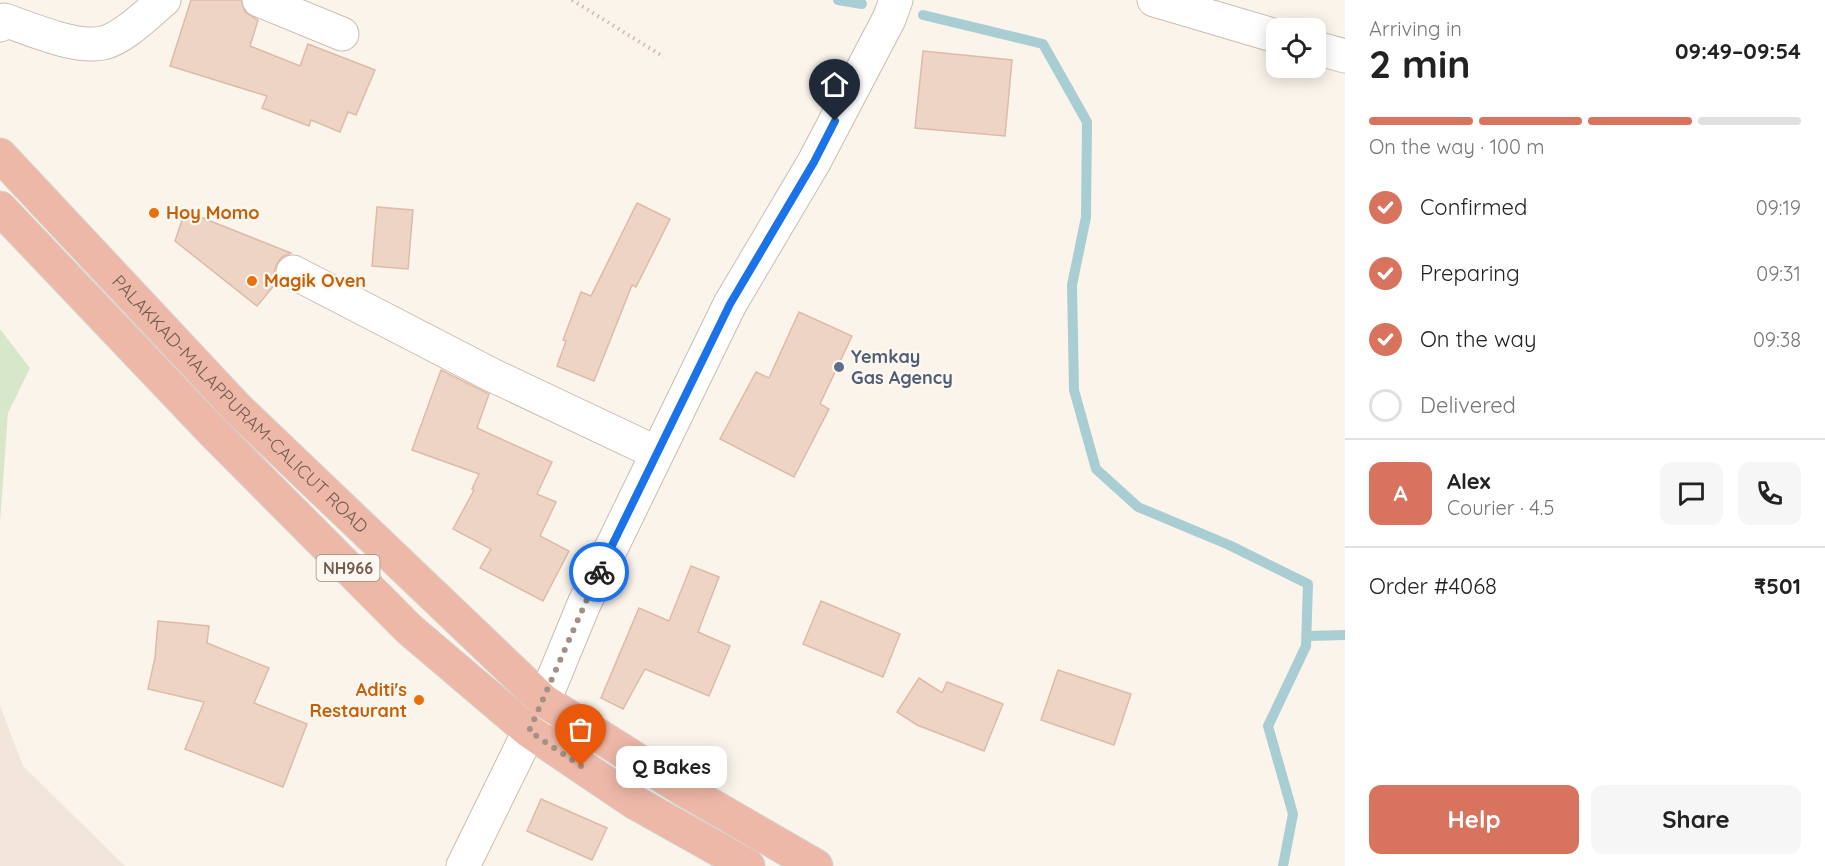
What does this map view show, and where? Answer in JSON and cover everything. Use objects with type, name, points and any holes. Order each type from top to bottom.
[{"type":"highway","name":"PALAKKAD-MALAPPURAM-CALICUT ROAD","points":[[0,155],[237,408],[544,701],[683,789],[816,866]]},
{"type":"highway","name":"PALAKKAD-MALAPPURAM-CALICUT ROAD","points":[[0,208],[212,431],[409,629],[529,731],[634,802],[748,866]]},
{"type":"street","points":[[0,25],[4,20],[76,43],[104,43],[125,32],[164,0]]},
{"type":"street","points":[[259,0],[342,34]]},
{"type":"street","points":[[463,866],[544,701],[584,604],[730,304],[814,162],[896,0]]},
{"type":"street","points":[[1154,0],[1266,33]]},
{"type":"street","points":[[1326,51],[1345,56]]},
{"type":"street","points":[[293,272],[492,375],[657,453]]},
{"type":"path","points":[[572,0],[664,57]]},
{"type":"shaded area","points":[[0,706],[23,766],[125,866],[0,866]]},
{"type":"green space","points":[[0,329],[30,368],[8,413],[0,523]]},
{"type":"building","points":[[191,0],[241,0],[245,12],[258,20],[250,46],[300,66],[308,44],[375,70],[356,115],[348,112],[340,132],[311,120],[309,126],[262,108],[267,96],[170,66]]},
{"type":"building","points":[[923,51],[1012,60],[1005,136],[915,128]]},
{"type":"building","points":[[637,203],[670,219],[636,287],[632,285],[594,381],[557,366],[566,341],[563,340],[581,292],[591,296]]},
{"type":"building","points":[[377,207],[413,210],[408,269],[372,266]]},
{"type":"building","name":"Magik Oven","points":[[185,211],[291,253],[282,257],[277,263],[274,272],[277,282],[257,306],[175,241]]},
{"type":"building","points":[[799,312],[852,336],[820,404],[829,409],[794,477],[720,439],[756,372],[769,378]]},
{"type":"building","points":[[441,370],[489,394],[477,428],[552,462],[537,494],[556,502],[540,536],[569,551],[543,601],[480,568],[491,549],[453,529],[474,490],[472,489],[479,474],[412,450]]},
{"type":"building","points":[[691,566],[719,577],[698,632],[730,646],[709,696],[645,669],[623,709],[601,698],[639,608],[669,621]]},
{"type":"building","points":[[821,601],[900,634],[883,677],[803,644]]},
{"type":"building","points":[[158,621],[209,626],[207,643],[269,668],[254,703],[307,724],[283,787],[185,749],[204,702],[148,689],[155,658]]},
{"type":"building","points":[[1058,670],[1131,694],[1114,745],[1041,720]]},
{"type":"building","points":[[919,678],[942,693],[947,682],[1003,704],[984,751],[917,725],[897,712]]},
{"type":"building","points":[[541,799],[607,828],[592,860],[527,831]]},
{"type":"waterway","points":[[838,0],[862,4]]},
{"type":"waterway","points":[[923,15],[1043,44],[1087,122],[1086,217],[1072,285],[1074,390],[1096,469],[1138,507],[1229,545],[1308,584],[1306,646],[1268,726],[1293,814],[1283,866]]},
{"type":"waterway","points":[[1307,636],[1345,635]]},
{"type":"way so far","points":[[581,766],[529,731],[599,572]]},
{"type":"place","name":"Hoy Momo","points":[[154,213]]},
{"type":"place","name":"Magik Oven","points":[[252,281]]},
{"type":"place","name":"Yemkay Gas Agency","points":[[839,367]]},
{"type":"place","name":"Aditi's Restaurant","points":[[419,700]]},
{"type":"place","name":"Q Bakes","points":[[581,766]]},
{"type":"route","points":[[599,572],[730,304],[814,162],[835,121]]}]
